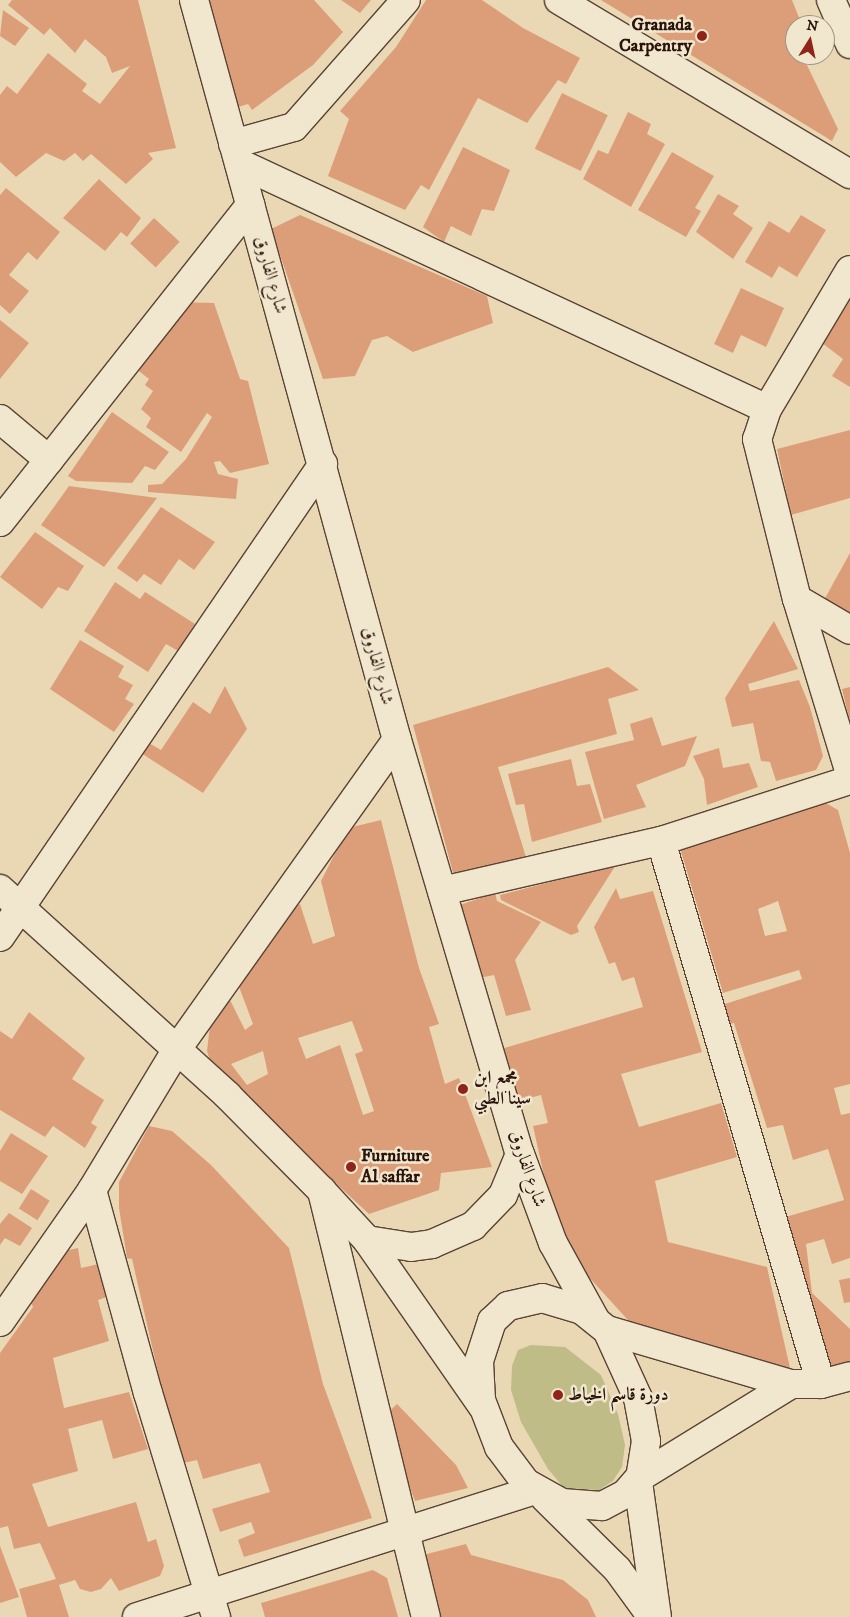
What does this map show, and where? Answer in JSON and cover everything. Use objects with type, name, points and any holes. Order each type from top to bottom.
[{"type":"street","name":"شارع الفاروق","points":[[194,0],[397,740],[520,1154],[553,1242],[632,1378],[642,1416],[646,1441],[639,1480],[657,1617]]},
{"type":"street","points":[[236,154],[294,127],[406,0]]},
{"type":"street","points":[[559,0],[850,174]]},
{"type":"street","points":[[831,0],[850,44]]},
{"type":"street","points":[[236,154],[767,409]]},
{"type":"street","points":[[0,522],[250,205]]},
{"type":"street","points":[[850,270],[767,409],[757,439],[797,599],[850,773]]},
{"type":"street","points":[[0,419],[49,460]]},
{"type":"street","points":[[0,937],[322,464]]},
{"type":"street","points":[[797,599],[850,630]]},
{"type":"street","points":[[0,1322],[92,1190],[178,1049],[397,740]]},
{"type":"street","points":[[442,891],[661,841],[850,780]]},
{"type":"street","points":[[661,841],[822,1384]]},
{"type":"street","points":[[0,889],[178,1049],[322,1191],[367,1240],[483,1407]]},
{"type":"street","points":[[367,1240],[411,1247],[432,1244],[466,1230],[504,1195],[520,1154]]},
{"type":"street","points":[[92,1190],[148,1393],[213,1605]]},
{"type":"street","points":[[322,1191],[426,1617]]},
{"type":"street","points":[[652,1617],[604,1554],[538,1492],[499,1447],[483,1407],[478,1380],[481,1346],[500,1311],[518,1302],[542,1298],[568,1304],[601,1325],[790,1384],[822,1384],[850,1376]]},
{"type":"street","points":[[137,1617],[213,1605],[405,1532],[538,1492],[562,1504],[602,1506],[625,1494],[639,1480],[790,1384]]},
{"type":"shaded area","points":[[531,1345],[565,1347],[601,1375],[618,1414],[625,1445],[622,1467],[613,1481],[599,1490],[564,1488],[548,1469],[521,1422],[511,1390],[512,1366],[518,1350]]},
{"type":"building","points":[[12,0],[138,0],[176,148],[148,153],[153,159],[126,184],[91,154],[83,161],[75,153],[64,161],[46,153],[16,177],[0,162],[0,95],[7,86],[17,94],[48,53],[87,84],[82,91],[100,104],[130,66],[112,73],[106,57],[85,39],[75,53],[50,28],[44,35],[8,5]]},
{"type":"building","points":[[201,0],[314,0],[343,32],[313,65],[252,110],[248,104],[232,109]]},
{"type":"building","points":[[341,0],[371,0],[360,13]]},
{"type":"building","points":[[426,0],[482,0],[523,28],[580,58],[566,84],[558,80],[527,123],[478,98],[429,190],[421,185],[405,210],[328,176],[349,119],[340,111],[396,47]]},
{"type":"building","points":[[601,0],[792,0],[798,15],[785,15],[785,65],[807,65],[838,129],[832,141]]},
{"type":"building","points":[[3,10],[29,28],[15,46],[0,36]]},
{"type":"building","points":[[562,93],[608,115],[581,171],[535,149]]},
{"type":"building","points":[[628,112],[651,124],[647,134],[665,144],[631,207],[583,179],[598,150],[608,154]]},
{"type":"building","points":[[463,147],[510,170],[494,211],[482,209],[471,236],[451,226],[444,242],[423,227]]},
{"type":"building","points":[[672,152],[714,176],[695,208],[701,211],[686,237],[638,210]]},
{"type":"building","points":[[99,179],[141,218],[127,237],[121,232],[105,251],[63,218]]},
{"type":"building","points":[[6,188],[60,232],[37,260],[28,252],[9,275],[29,291],[10,314],[0,305],[0,195]]},
{"type":"building","points":[[718,194],[739,206],[733,214],[753,228],[733,259],[696,232]]},
{"type":"building","points":[[300,215],[487,296],[493,323],[413,352],[387,336],[372,340],[355,376],[323,379],[271,229]]},
{"type":"building","points":[[801,215],[826,230],[797,277],[779,266],[772,278],[745,262],[769,221],[789,233]]},
{"type":"building","points":[[154,218],[180,242],[156,267],[130,244]]},
{"type":"building","points":[[741,288],[784,308],[766,347],[741,335],[733,353],[714,344]]},
{"type":"building","points":[[850,293],[850,387],[832,376],[843,359],[822,343]]},
{"type":"building","points":[[176,302],[214,303],[240,379],[248,381],[269,464],[230,473],[220,461],[214,462],[218,474],[238,479],[236,499],[148,492],[148,485],[162,484],[186,459],[212,417],[207,413],[181,452],[146,427],[151,418],[141,409],[153,391],[145,385],[149,379],[130,364]]},
{"type":"building","points":[[0,320],[29,343],[0,379]]},
{"type":"building","points":[[112,412],[169,452],[155,470],[145,466],[132,483],[76,481],[68,476]]},
{"type":"building","points":[[850,430],[850,498],[791,515],[777,449]]},
{"type":"building","points":[[69,486],[157,498],[104,567],[41,525]]},
{"type":"building","points":[[161,507],[215,542],[194,570],[179,559],[161,585],[144,574],[137,582],[117,568]]},
{"type":"building","points":[[35,532],[84,566],[68,591],[58,587],[42,609],[0,577]]},
{"type":"building","points":[[850,553],[850,614],[824,600]]},
{"type":"building","points":[[115,582],[140,599],[145,592],[195,624],[178,651],[166,644],[148,672],[84,631]]},
{"type":"building","points":[[774,621],[798,669],[748,684],[750,691],[799,680],[810,707],[823,756],[816,770],[776,781],[770,762],[761,761],[753,723],[732,727],[725,698]]},
{"type":"building","points":[[80,640],[124,666],[118,677],[133,685],[125,699],[134,704],[114,732],[50,689]]},
{"type":"building","points":[[608,667],[639,690],[608,699],[617,734],[498,767],[526,857],[454,876],[413,725]]},
{"type":"building","points":[[225,686],[247,729],[203,793],[141,753],[147,742],[161,750],[193,702],[210,714]]},
{"type":"building","points":[[850,687],[850,718],[849,718],[842,689]]},
{"type":"building","points":[[652,717],[662,746],[697,736],[685,766],[636,785],[646,807],[604,819],[585,752],[634,740],[630,724]]},
{"type":"building","points":[[719,748],[723,768],[749,763],[758,787],[707,805],[704,779],[693,756]]},
{"type":"building","points":[[571,759],[577,786],[590,784],[602,822],[532,842],[524,804],[516,805],[508,774]]},
{"type":"building","points":[[822,801],[838,810],[850,853],[850,1084],[834,1088],[841,1115],[850,1113],[850,1258],[832,1264],[824,1239],[806,1244],[812,1293],[850,1329],[850,1384],[829,1377],[782,1218],[844,1200],[828,1149],[793,1160],[783,1125],[767,1128],[734,1023],[727,1024],[722,1005],[802,979],[799,970],[723,993],[680,848]],"holes":[[[778,901],[787,931],[765,936],[758,909]]]},
{"type":"building","points":[[381,820],[419,968],[439,1024],[429,1027],[445,1084],[459,1078],[492,1167],[441,1173],[439,1190],[369,1214],[213,1070],[207,1051],[210,1025],[230,1000],[245,1030],[253,1024],[238,984],[290,910],[300,904],[313,944],[335,936],[321,881],[348,828]],"holes":[[[352,1021],[363,1051],[355,1054],[374,1111],[363,1115],[340,1045],[306,1059],[298,1038]],[[263,1051],[268,1074],[247,1085],[231,1064]]]},
{"type":"building","points":[[616,865],[577,926],[579,932],[571,935],[501,900],[500,895]]},
{"type":"building","points":[[616,888],[620,899],[653,891],[702,1052],[621,1074],[639,1127],[721,1103],[737,1157],[655,1181],[668,1242],[767,1267],[793,1381],[755,1388],[647,1341],[577,1264],[552,1212],[533,1126],[548,1123],[541,1095],[514,1102],[501,1049],[643,1007],[634,977],[622,981],[615,962],[609,964],[594,927]]},
{"type":"building","points":[[495,893],[497,901],[541,922],[515,960],[531,1010],[506,1016],[494,975],[479,978],[460,905]]},
{"type":"building","points":[[29,1012],[85,1058],[72,1079],[104,1100],[91,1123],[97,1127],[85,1148],[53,1126],[45,1137],[0,1110],[0,1031],[12,1039]]},
{"type":"building","points":[[149,1126],[172,1131],[211,1165],[289,1248],[323,1384],[372,1518],[244,1557],[238,1540],[255,1533],[251,1522],[220,1532],[212,1509],[270,1492],[260,1463],[203,1479],[197,1460],[179,1464],[132,1259],[127,1258],[119,1208],[119,1182]]},
{"type":"building","points":[[11,1133],[48,1156],[22,1194],[0,1181],[0,1151]]},
{"type":"building","points":[[31,1189],[50,1201],[37,1220],[19,1209]]},
{"type":"building","points":[[9,1213],[32,1228],[20,1246],[5,1238],[0,1245],[0,1224]]},
{"type":"building","points":[[78,1248],[81,1268],[107,1262],[115,1294],[98,1300],[109,1341],[53,1358],[64,1408],[129,1392],[148,1449],[113,1459],[102,1420],[68,1429],[78,1471],[32,1484],[48,1527],[136,1502],[148,1542],[156,1539],[164,1566],[160,1576],[119,1591],[111,1578],[101,1589],[91,1592],[80,1589],[75,1580],[59,1585],[69,1617],[27,1617],[19,1589],[56,1579],[40,1543],[14,1549],[8,1526],[0,1528],[0,1353],[33,1307],[30,1300],[69,1250]]},
{"type":"building","points":[[850,1278],[850,1302],[844,1303],[839,1280]]},
{"type":"building","points":[[397,1404],[456,1465],[468,1488],[415,1501],[383,1417]]},
{"type":"building","points":[[466,1544],[471,1555],[563,1580],[588,1600],[596,1617],[432,1617],[419,1556]]},
{"type":"building","points":[[0,1546],[19,1597],[0,1603]]},
{"type":"building","points":[[373,1570],[387,1578],[398,1617],[265,1617],[261,1603]]},
{"type":"place","name":"Granada Carpentry","points":[[702,36]]},
{"type":"place","name":"مجمع ابن سينا الطبي","points":[[463,1089]]},
{"type":"place","name":"Furniture Al saffar","points":[[351,1167]]},
{"type":"place","name":"دورة قاسم الخياط","points":[[558,1395]]}]
